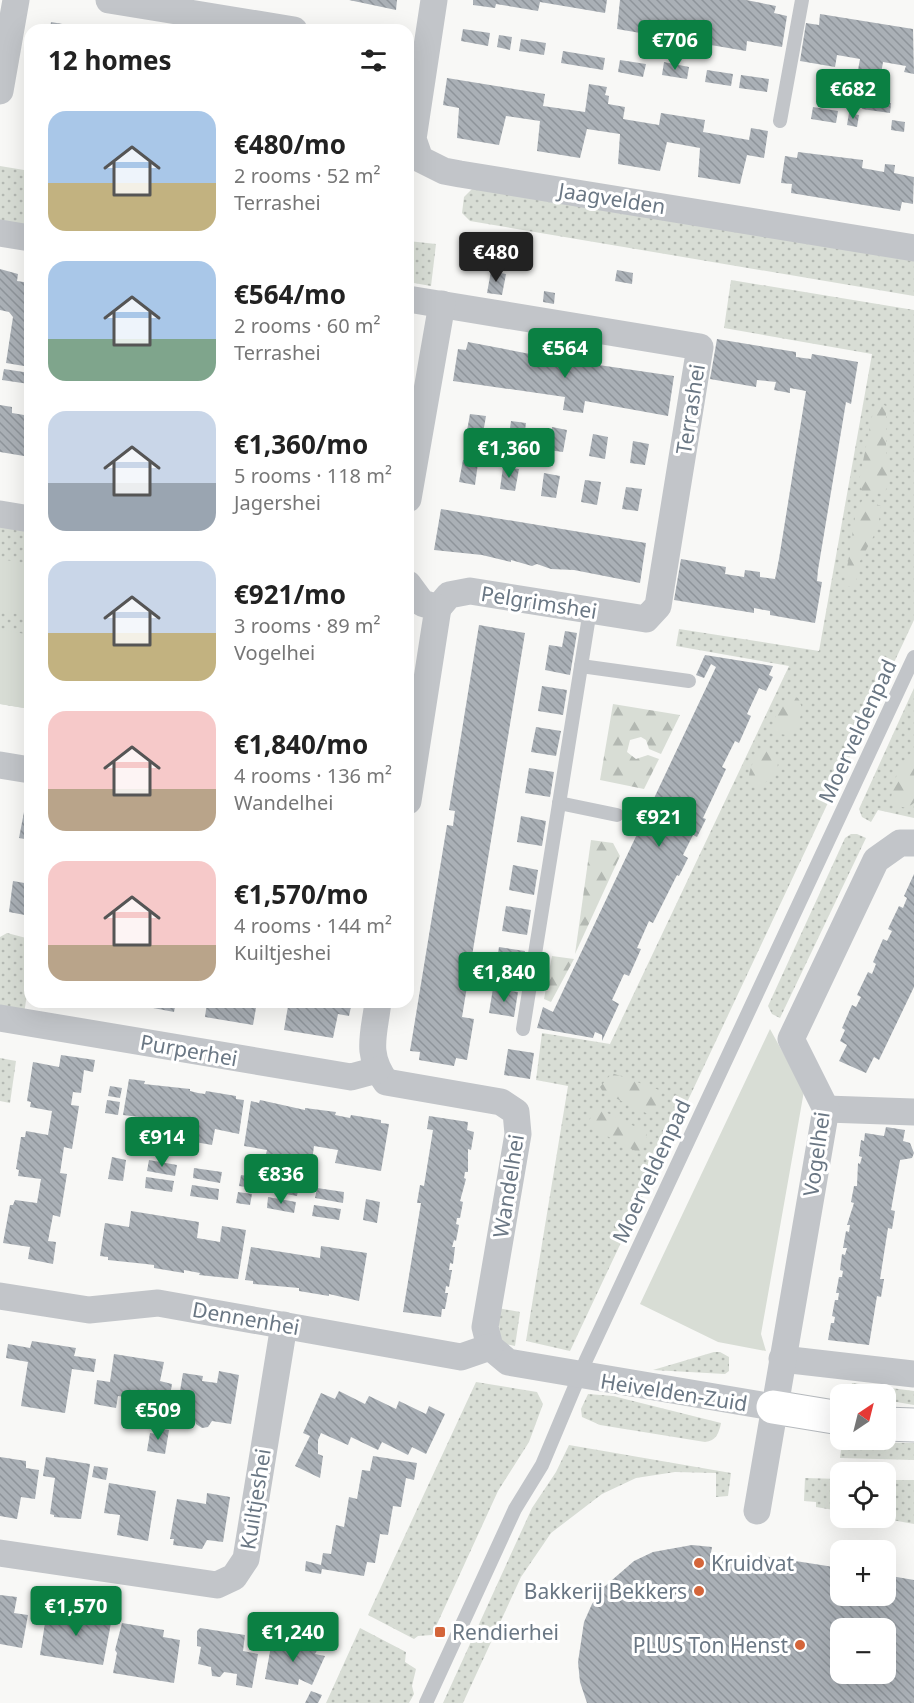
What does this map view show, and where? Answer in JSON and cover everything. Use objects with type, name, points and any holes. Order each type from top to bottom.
[{"type":"street","points":[[0,91],[16,0]]},
{"type":"street","points":[[109,0],[257,24]]},
{"type":"street","name":"Jaagvelden","points":[[414,117],[417,50],[434,0]]},
{"type":"street","name":"Jaagvelden","points":[[414,142],[420,159],[444,171],[914,248]]},
{"type":"street","points":[[0,233],[24,237]]},
{"type":"street","points":[[414,300],[442,304],[414,465]]},
{"type":"street","name":"Terrashei","points":[[442,304],[700,347],[658,606],[646,619]]},
{"type":"street","points":[[0,514],[24,518]]},
{"type":"street","name":"Pelgrimshei","points":[[438,608],[449,595],[470,591],[646,619]]},
{"type":"street","points":[[414,592],[422,603],[438,608],[414,762]]},
{"type":"street","points":[[0,765],[24,769]]},
{"type":"street","name":"Vogelhei","points":[[773,1407],[826,1109],[791,1039],[876,860],[900,843],[914,843]]},
{"type":"street","points":[[377,1008],[371,1053],[377,1070]]},
{"type":"street","name":"Purperhei","points":[[0,1018],[351,1077],[377,1070]]},
{"type":"street","name":"Wandelhei","points":[[377,1070],[386,1082],[501,1102],[516,1112],[518,1134],[485,1327],[499,1355]]},
{"type":"street","points":[[826,1109],[914,1112]]},
{"type":"street","name":"Dennenhei","points":[[0,1296],[89,1310],[158,1303],[461,1357],[499,1355]]},
{"type":"street","name":"Kuiltjeshei","points":[[0,1553],[217,1585],[234,1577],[246,1559],[284,1325]]},
{"type":"street","name":"Heivelden-Zuid","points":[[499,1355],[578,1376],[830,1416]]},
{"type":"street","points":[[782,1359],[914,1374]]},
{"type":"street","points":[[756,1511],[773,1407]]},
{"type":"street","points":[[896,1424],[914,1425]]},
{"type":"lane","points":[[780,121],[802,0]]},
{"type":"lane","points":[[523,1029],[590,610]]},
{"type":"lane","name":"Moerveldenpad","points":[[426,1703],[515,1509],[542,1465],[578,1376],[914,657]]},
{"type":"lane","points":[[581,666],[689,681]]},
{"type":"lane","points":[[559,803],[616,815]]},
{"type":"green space","points":[[0,166],[24,170],[24,225],[0,222]]},
{"type":"green space","points":[[474,187],[914,261],[914,296],[470,221],[462,213],[464,197]]},
{"type":"green space","points":[[414,242],[436,244],[431,286],[414,283]]},
{"type":"green space","points":[[731,280],[914,310],[914,620],[570,1351],[526,1341],[568,1086],[536,1080],[542,1033],[610,1044],[789,666],[676,646],[679,629],[819,651],[872,354],[724,328]]},
{"type":"green space","points":[[882,404],[886,406],[886,453],[890,470],[885,494],[862,491],[859,481],[874,407]]},
{"type":"green space","points":[[863,499],[881,506],[878,528],[859,563],[856,582],[853,587],[846,586],[856,511]]},
{"type":"green space","points":[[0,521],[24,525],[24,708],[0,704]]},
{"type":"green space","points":[[0,559],[24,563],[24,615],[0,611]]},
{"type":"green space","points":[[0,629],[24,634],[24,708],[0,704]]},
{"type":"green space","points":[[914,688],[914,818],[878,810],[871,822],[862,817],[859,809]]},
{"type":"green space","points":[[791,696],[798,698],[801,708],[800,718],[788,735],[779,734],[773,728],[775,719],[781,705]]},
{"type":"green space","points":[[613,704],[680,715],[661,754],[649,749],[646,740],[641,737],[630,740],[627,752],[636,759],[648,755],[659,759],[644,789],[600,780]]},
{"type":"green space","points":[[766,748],[777,756],[777,768],[770,779],[758,786],[749,777],[749,773],[757,756]]},
{"type":"green space","points":[[914,751],[914,803],[907,808],[897,806],[891,800],[895,780],[901,766]]},
{"type":"green space","points":[[851,834],[866,838],[780,1018],[772,1014],[768,1006],[845,838]]},
{"type":"green space","points":[[591,840],[613,843],[620,856],[575,954]]},
{"type":"green space","points":[[7,933],[24,937],[24,1014],[0,1009],[0,937]]},
{"type":"green space","points":[[552,956],[574,959],[551,1002],[544,999]]},
{"type":"green space","points":[[770,1029],[804,1091],[761,1334],[766,1351],[718,1342],[640,1304]]},
{"type":"green space","points":[[0,1058],[16,1061],[10,1103],[0,1101]]},
{"type":"green space","points":[[612,1073],[659,1090],[661,1099],[652,1116],[603,1092],[600,1087]]},
{"type":"green space","points":[[597,1108],[646,1132],[647,1137],[640,1151],[637,1152],[588,1125],[593,1110]]},
{"type":"green space","points":[[498,1308],[520,1312],[515,1346],[505,1344],[500,1338]]},
{"type":"green space","points":[[720,1352],[729,1357],[729,1371],[725,1374],[653,1370]]},
{"type":"green space","points":[[476,1382],[537,1392],[543,1404],[529,1442],[498,1491],[432,1635],[418,1636],[414,1639],[368,1615]]},
{"type":"green space","points":[[896,1389],[914,1391],[914,1405],[896,1402]]},
{"type":"green space","points":[[588,1394],[613,1396],[721,1423],[714,1438],[705,1442],[600,1425],[582,1417],[581,1409]]},
{"type":"green space","points":[[896,1443],[914,1443],[914,1460],[840,1458],[841,1450],[896,1450]]},
{"type":"green space","points":[[569,1445],[731,1473],[728,1496],[716,1497],[716,1473],[675,1472],[636,1478],[602,1494],[551,1533],[521,1577],[463,1703],[443,1703],[532,1508],[556,1472]]},
{"type":"green space","points":[[805,1478],[830,1479],[830,1509],[816,1507],[816,1502],[804,1501]]},
{"type":"green space","points":[[896,1480],[914,1480],[914,1524],[896,1521]]},
{"type":"green space","points":[[360,1628],[406,1652],[405,1662],[416,1669],[412,1686],[414,1694],[409,1703],[326,1703]]},
{"type":"building","points":[[349,0],[397,0],[396,10]]},
{"type":"building","points":[[473,0],[607,0],[605,13],[540,2],[538,11],[496,4],[495,8],[473,5]]},
{"type":"building","points":[[620,0],[746,0],[776,6],[774,13],[787,16],[782,47],[747,41],[746,51],[617,29]]},
{"type":"building","points":[[820,14],[913,29],[914,74],[904,72],[906,66],[883,62],[881,74],[858,70],[860,59],[837,55],[835,67],[800,61],[806,23],[819,25]]},
{"type":"building","points":[[463,29],[490,33],[488,46],[461,41]]},
{"type":"building","points":[[499,35],[512,37],[510,50],[497,47]]},
{"type":"building","points":[[521,39],[546,43],[544,55],[519,51]]},
{"type":"building","points":[[563,51],[605,58],[603,70],[561,63]]},
{"type":"building","points":[[620,60],[646,64],[643,77],[618,72]]},
{"type":"building","points":[[664,62],[689,67],[687,79],[662,75]]},
{"type":"building","points":[[707,70],[733,74],[731,86],[705,82]]},
{"type":"building","points":[[741,75],[769,79],[767,92],[739,88]]},
{"type":"building","points":[[447,78],[545,94],[543,106],[585,112],[589,84],[607,87],[605,95],[609,96],[608,104],[625,107],[623,119],[659,125],[661,113],[705,120],[703,132],[749,140],[751,128],[768,131],[764,158],[747,155],[740,184],[698,177],[700,148],[667,142],[660,171],[618,164],[620,134],[587,129],[580,158],[537,151],[540,121],[506,116],[499,145],[457,138],[459,108],[443,105]]},
{"type":"building","points":[[818,89],[843,93],[841,105],[816,102]]},
{"type":"building","points":[[863,99],[891,103],[890,113],[862,109]]},
{"type":"building","points":[[813,107],[838,111],[836,123],[811,119]]},
{"type":"building","points":[[849,113],[859,115],[857,127],[847,125]]},
{"type":"building","points":[[892,120],[905,122],[904,132],[891,130]]},
{"type":"building","points":[[798,152],[863,160],[862,168],[884,172],[885,164],[895,165],[894,173],[914,177],[913,204],[902,202],[900,211],[791,193],[792,184],[781,183],[785,156],[797,158]]},
{"type":"building","points":[[0,269],[18,274],[17,281],[24,282],[24,366],[6,363],[13,317],[9,312],[0,310]]},
{"type":"building","points":[[617,270],[633,273],[632,284],[615,281]]},
{"type":"building","points":[[491,271],[506,274],[502,295],[487,293]]},
{"type":"building","points":[[544,291],[555,293],[554,304],[543,302]]},
{"type":"building","points":[[717,339],[796,352],[796,357],[811,359],[812,354],[858,362],[851,404],[846,402],[818,570],[817,581],[822,582],[815,623],[770,615],[770,611],[754,608],[754,613],[674,600],[681,559],[726,567],[725,574],[744,577],[745,570],[760,572],[760,577],[775,579],[779,559],[806,391],[790,388],[790,393],[774,390],[776,382],[757,380],[756,387],[710,379]]},
{"type":"building","points":[[468,342],[556,359],[557,356],[570,361],[585,361],[585,363],[674,376],[668,416],[585,401],[583,413],[563,410],[565,397],[453,381],[458,349],[466,350]]},
{"type":"building","points":[[4,369],[24,372],[24,383],[2,380]]},
{"type":"building","points":[[0,405],[12,407],[12,413],[24,415],[24,456],[0,452]]},
{"type":"building","points":[[470,414],[486,416],[482,439],[466,436]]},
{"type":"building","points":[[511,421],[526,423],[523,445],[508,443]]},
{"type":"building","points":[[552,427],[567,430],[563,452],[548,450]]},
{"type":"building","points":[[593,434],[608,437],[605,459],[589,456]]},
{"type":"building","points":[[633,441],[649,444],[645,465],[630,463]]},
{"type":"building","points":[[463,460],[478,463],[475,485],[459,482]]},
{"type":"building","points":[[503,467],[519,469],[515,491],[500,489]]},
{"type":"building","points":[[544,473],[560,476],[556,498],[541,496]]},
{"type":"building","points":[[585,480],[601,482],[597,505],[581,502]]},
{"type":"building","points":[[626,487],[642,489],[638,511],[622,509]]},
{"type":"building","points":[[441,509],[646,543],[640,583],[574,570],[551,569],[537,564],[532,566],[482,555],[434,550]]},
{"type":"building","points":[[479,625],[525,633],[462,1017],[474,1019],[467,1060],[456,1058],[454,1066],[419,1060],[420,1052],[410,1051],[447,825],[453,826],[455,811],[449,810]]},
{"type":"building","points":[[565,631],[577,633],[570,675],[545,670],[549,645],[562,647]]},
{"type":"building","points":[[705,655],[773,666],[769,675],[773,677],[766,691],[759,688],[747,714],[751,716],[739,743],[735,741],[722,767],[726,769],[703,818],[706,819],[697,837],[693,835],[683,855],[688,858],[653,923],[649,921],[637,948],[641,949],[629,976],[624,974],[612,1000],[619,1004],[602,1041],[602,1035],[595,1032],[593,1038],[537,1028],[543,1007],[553,1012],[716,667],[711,664],[704,678],[696,675]]},
{"type":"building","points":[[542,686],[567,690],[563,715],[538,711]]},
{"type":"building","points":[[536,727],[561,731],[556,756],[531,752]]},
{"type":"building","points":[[529,768],[554,772],[550,797],[525,793]]},
{"type":"building","points":[[24,812],[24,839],[19,838]]},
{"type":"building","points":[[521,816],[546,821],[542,846],[517,842]]},
{"type":"building","points":[[513,865],[538,870],[534,895],[509,890]]},
{"type":"building","points":[[914,874],[914,987],[879,1060],[874,1057],[866,1073],[839,1061],[847,1045],[840,1041],[845,1030],[842,1028],[852,1005],[856,1007],[861,997],[857,995],[868,972],[872,974],[876,964],[873,962],[883,939],[887,941],[892,931],[888,929],[899,906],[903,908],[907,898],[904,896]]},
{"type":"building","points":[[13,881],[24,883],[24,915],[9,912]]},
{"type":"building","points":[[506,906],[531,910],[527,935],[502,931]]},
{"type":"building","points":[[499,947],[525,951],[520,976],[495,972]]},
{"type":"building","points":[[493,988],[518,992],[514,1017],[489,1013]]},
{"type":"building","points":[[153,1008],[175,1008],[174,1012]]},
{"type":"building","points":[[206,1008],[256,1008],[253,1025],[205,1017]]},
{"type":"building","points":[[288,1008],[351,1008],[349,1016],[338,1014],[333,1038],[284,1030]]},
{"type":"building","points":[[508,1049],[534,1053],[530,1079],[504,1075]]},
{"type":"building","points":[[61,1055],[95,1060],[93,1072],[84,1070],[81,1093],[73,1092],[71,1105],[79,1106],[72,1149],[64,1147],[60,1173],[67,1174],[60,1217],[53,1215],[48,1241],[56,1242],[53,1264],[28,1259],[30,1247],[3,1243],[10,1205],[13,1205],[15,1200],[37,1203],[41,1179],[18,1176],[19,1170],[16,1169],[21,1137],[25,1137],[26,1131],[48,1135],[52,1111],[30,1107],[31,1102],[27,1101],[33,1062],[59,1067]]},
{"type":"building","points":[[129,1079],[145,1081],[144,1084],[190,1089],[198,1093],[205,1094],[206,1091],[236,1096],[236,1099],[244,1100],[239,1134],[215,1129],[212,1145],[144,1133],[147,1118],[123,1115]]},
{"type":"building","points":[[110,1086],[122,1088],[120,1098],[108,1096]]},
{"type":"building","points":[[107,1100],[120,1102],[118,1115],[105,1113]]},
{"type":"building","points":[[260,1100],[305,1110],[305,1108],[336,1112],[335,1115],[350,1118],[351,1115],[381,1120],[381,1123],[389,1124],[381,1171],[335,1163],[338,1150],[314,1146],[312,1161],[266,1154],[267,1150],[244,1146],[251,1101],[259,1103]]},
{"type":"building","points":[[429,1116],[468,1122],[467,1130],[474,1132],[471,1150],[468,1149],[468,1172],[465,1172],[464,1178],[466,1179],[460,1201],[463,1202],[460,1218],[457,1218],[456,1224],[459,1225],[456,1241],[454,1240],[452,1247],[455,1247],[453,1264],[450,1263],[449,1270],[452,1270],[449,1287],[446,1286],[445,1293],[448,1293],[441,1317],[403,1312],[421,1203],[417,1203],[420,1185],[424,1186],[433,1130],[427,1129]]},
{"type":"building","points":[[886,1127],[905,1130],[903,1141],[910,1143],[914,1153],[912,1158],[900,1160],[891,1210],[895,1211],[892,1229],[888,1228],[880,1279],[884,1279],[881,1297],[877,1296],[869,1345],[828,1340],[831,1323],[834,1323],[835,1317],[832,1316],[835,1300],[838,1300],[839,1293],[836,1293],[839,1277],[842,1277],[843,1271],[840,1270],[842,1254],[845,1255],[847,1248],[843,1248],[846,1231],[849,1232],[850,1225],[847,1225],[854,1203],[851,1202],[854,1186],[857,1186],[858,1163],[860,1164],[862,1157],[859,1156],[861,1140],[864,1141],[865,1133],[884,1136]]},
{"type":"building","points":[[112,1157],[126,1160],[123,1181],[108,1179]]},
{"type":"building","points":[[149,1160],[177,1165],[175,1176],[147,1171]]},
{"type":"building","points":[[194,1168],[222,1172],[220,1183],[193,1178]]},
{"type":"building","points":[[241,1175],[255,1177],[253,1188],[239,1186]]},
{"type":"building","points":[[146,1177],[174,1181],[172,1192],[145,1188]]},
{"type":"building","points":[[271,1180],[299,1185],[297,1196],[269,1191]]},
{"type":"building","points":[[192,1185],[219,1189],[218,1200],[190,1196]]},
{"type":"building","points":[[317,1188],[344,1192],[343,1203],[315,1198]]},
{"type":"building","points":[[238,1192],[252,1194],[250,1205],[236,1203]]},
{"type":"building","points":[[268,1197],[296,1202],[294,1213],[267,1208]]},
{"type":"building","points":[[366,1199],[380,1202],[377,1223],[363,1220]]},
{"type":"building","points":[[314,1205],[341,1209],[339,1220],[312,1216]]},
{"type":"building","points":[[131,1211],[199,1222],[197,1238],[220,1242],[222,1226],[246,1230],[238,1279],[199,1275],[200,1273],[184,1270],[184,1273],[154,1268],[154,1265],[108,1260],[108,1257],[100,1256],[105,1223],[129,1227]]},
{"type":"building","points":[[321,1246],[367,1253],[359,1301],[329,1294],[329,1296],[299,1291],[299,1288],[253,1284],[253,1281],[245,1280],[251,1247],[320,1258]]},
{"type":"building","points":[[32,1341],[76,1348],[74,1356],[96,1359],[94,1372],[72,1369],[65,1413],[21,1406],[28,1362],[6,1358],[8,1344],[30,1348]]},
{"type":"building","points":[[114,1354],[164,1362],[160,1381],[172,1384],[166,1419],[153,1417],[156,1402],[118,1396],[116,1408],[94,1404],[97,1380],[110,1382]]},
{"type":"building","points":[[219,1371],[239,1375],[231,1424],[212,1421],[208,1427],[202,1428],[196,1424],[194,1418],[176,1415],[183,1373],[203,1376],[202,1381],[217,1383]]},
{"type":"building","points":[[339,1391],[365,1404],[369,1396],[396,1409],[399,1401],[426,1414],[429,1406],[445,1414],[426,1454],[412,1447],[408,1455],[382,1442],[378,1450],[351,1437],[348,1445],[321,1433],[318,1440],[318,1454],[323,1456],[320,1478],[295,1466],[310,1436],[303,1433],[321,1393],[335,1399]]},
{"type":"building","points":[[157,1428],[169,1430],[165,1454],[147,1451],[150,1433],[156,1434]]},
{"type":"building","points":[[373,1456],[417,1463],[414,1480],[406,1478],[401,1507],[393,1506],[388,1535],[380,1534],[375,1563],[367,1562],[364,1576],[322,1569],[321,1574],[305,1571],[306,1561],[321,1565],[323,1553],[331,1554],[336,1525],[344,1527],[349,1497],[357,1499],[362,1470],[370,1471]]},
{"type":"building","points":[[0,1457],[26,1461],[26,1468],[39,1470],[35,1499],[21,1497],[17,1519],[0,1516]]},
{"type":"building","points":[[46,1457],[90,1464],[81,1519],[54,1517],[50,1514],[55,1478],[43,1476]]},
{"type":"building","points":[[94,1466],[108,1468],[106,1480],[92,1477]]},
{"type":"building","points":[[109,1483],[156,1491],[148,1541],[117,1535],[120,1515],[104,1513]]},
{"type":"building","points":[[207,1493],[230,1497],[223,1542],[207,1540],[202,1549],[173,1545],[174,1539],[170,1539],[177,1499],[206,1504]]},
{"type":"building","points":[[692,1545],[712,1547],[710,1558],[756,1565],[758,1555],[830,1566],[830,1606],[896,1606],[896,1577],[914,1580],[914,1703],[587,1703],[580,1682],[578,1662],[584,1622],[592,1604],[604,1587],[634,1561],[653,1552]]},
{"type":"building","points":[[0,1595],[17,1597],[14,1613],[28,1615],[22,1648],[0,1644]]},
{"type":"building","points":[[70,1606],[96,1610],[95,1620],[111,1623],[103,1665],[40,1655],[45,1623],[52,1624],[54,1611],[68,1613]]},
{"type":"building","points":[[122,1623],[164,1630],[163,1637],[180,1640],[174,1683],[113,1673],[117,1653],[115,1650]]},
{"type":"building","points":[[200,1628],[245,1635],[243,1651],[258,1654],[252,1688],[236,1685],[237,1674],[224,1672],[220,1677],[212,1676],[211,1667],[198,1664],[201,1647],[197,1646],[197,1631]]},
{"type":"building","points":[[273,1635],[281,1639],[281,1645],[287,1646],[288,1642],[319,1647],[315,1654],[325,1656],[312,1685],[299,1679],[298,1685],[265,1679]]},
{"type":"building","points":[[311,1691],[322,1695],[318,1703],[305,1703]]},
{"type":"place","name":"Kruidvat","points":[[699,1563]]},
{"type":"place","name":"Bakkerij Bekkers","points":[[699,1591]]},
{"type":"place","name":"Rendierhei","points":[[440,1632]]},
{"type":"place","name":"PLUS Ton Henst","points":[[800,1645]]}]
